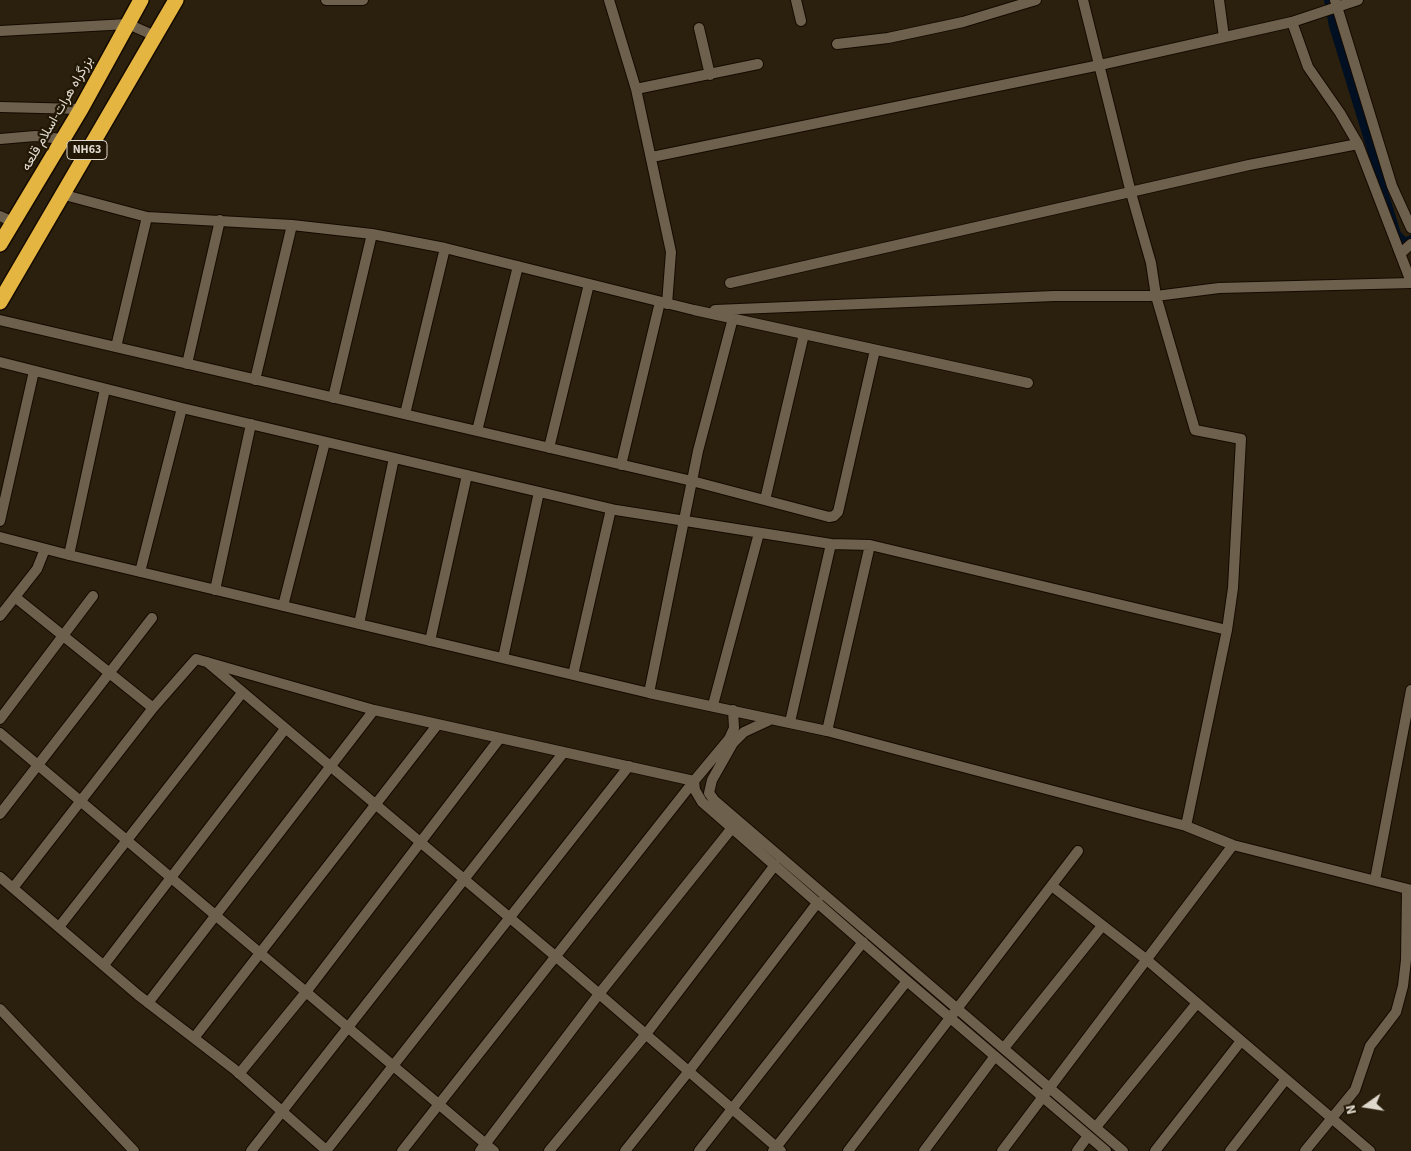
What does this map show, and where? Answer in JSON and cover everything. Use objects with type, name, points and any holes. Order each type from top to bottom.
[{"type":"highway","name":"بزرگراه هرات-اسلام قلعه","points":[[0,244],[6,219],[81,110],[141,0]]},
{"type":"highway","name":"NH63","points":[[0,302],[176,0]]},
{"type":"street","points":[[326,0],[363,0]]},
{"type":"street","points":[[609,0],[636,89],[671,252],[664,303],[621,465]]},
{"type":"street","points":[[796,0],[801,21]]},
{"type":"street","points":[[837,44],[888,38],[962,22],[1036,0]]},
{"type":"street","points":[[1083,0],[1131,193],[1151,263],[1156,296],[1195,430],[1241,439],[1233,588],[1227,630],[1186,826]]},
{"type":"street","points":[[1219,0],[1224,37]]},
{"type":"street","points":[[652,157],[1100,66],[1292,22],[1336,3],[1358,0]]},
{"type":"street","points":[[1336,3],[1392,186],[1411,228]]},
{"type":"street","points":[[694,310],[756,310],[1054,296],[1156,296],[1219,288],[1411,282],[1402,253],[1358,144],[1340,113],[1308,67],[1292,22]]},
{"type":"street","points":[[0,31],[128,24],[155,36]]},
{"type":"street","points":[[699,28],[710,74]]},
{"type":"street","points":[[636,89],[758,64]]},
{"type":"street","points":[[0,107],[81,110]]},
{"type":"street","points":[[0,139],[35,136],[62,139]]},
{"type":"street","points":[[730,283],[1249,165],[1358,144]]},
{"type":"street","points":[[62,194],[147,217],[292,225],[372,234],[445,248],[694,310],[1028,383]]},
{"type":"street","points":[[116,347],[147,217]]},
{"type":"street","points":[[187,364],[220,220]]},
{"type":"street","points":[[255,380],[292,225]]},
{"type":"street","points":[[333,398],[372,234]]},
{"type":"street","points":[[1402,253],[1411,244]]},
{"type":"street","points":[[405,414],[445,248]]},
{"type":"street","points":[[477,431],[518,266]]},
{"type":"street","points":[[549,448],[589,284]]},
{"type":"street","points":[[649,692],[692,481],[733,318]]},
{"type":"street","points":[[0,320],[692,481],[829,517],[834,516],[838,512],[876,350]]},
{"type":"street","points":[[765,500],[804,334]]},
{"type":"street","points":[[0,362],[182,408],[611,508],[831,544],[870,546],[1227,630]]},
{"type":"street","points":[[0,521],[34,371]]},
{"type":"street","points":[[69,555],[105,389]]},
{"type":"street","points":[[140,572],[182,408]]},
{"type":"street","points":[[216,590],[250,424]]},
{"type":"street","points":[[283,606],[325,442]]},
{"type":"street","points":[[359,624],[394,458]]},
{"type":"street","points":[[430,641],[467,475]]},
{"type":"street","points":[[503,658],[539,492]]},
{"type":"street","points":[[573,675],[611,508]]},
{"type":"street","points":[[713,705],[758,533]]},
{"type":"street","points":[[0,536],[69,555],[573,675],[827,731],[1186,826],[1232,845],[1409,889],[1406,960],[1400,1001],[1396,1012],[1370,1046],[1355,1090],[1330,1118],[1305,1151]]},
{"type":"street","points":[[790,722],[831,544]]},
{"type":"street","points":[[827,731],[870,546]]},
{"type":"street","points":[[0,616],[37,569],[45,549]]},
{"type":"street","points":[[0,718],[94,596]]},
{"type":"street","points":[[15,597],[153,708]]},
{"type":"street","points":[[0,814],[152,618]]},
{"type":"street","points":[[204,659],[646,1034],[777,1150],[907,982]]},
{"type":"street","points":[[14,888],[153,708],[193,660],[204,659],[374,710],[694,781]]},
{"type":"street","points":[[1375,880],[1411,690]]},
{"type":"street","points":[[59,927],[242,693]]},
{"type":"street","points":[[148,1003],[374,710]]},
{"type":"street","points":[[402,1151],[554,956],[729,739],[734,728],[733,710]]},
{"type":"street","points":[[772,719],[744,732],[736,739],[712,780],[709,788],[711,797],[957,1009],[1051,1087],[1123,1151]]},
{"type":"street","points":[[194,1038],[438,724]]},
{"type":"street","points":[[104,966],[285,729]]},
{"type":"street","points":[[0,733],[439,1104],[486,1149],[599,994],[732,828]]},
{"type":"street","points":[[240,1074],[306,992],[500,738]]},
{"type":"street","points":[[251,1151],[564,752]]},
{"type":"street","points":[[0,877],[148,1003],[240,1074],[326,1151],[629,766]]},
{"type":"street","points":[[694,781],[698,797],[712,812],[818,902],[907,982],[1106,1151]]},
{"type":"street","points":[[1002,1151],[1232,845]]},
{"type":"street","points":[[848,1151],[1078,851]]},
{"type":"street","points":[[549,1151],[646,1034],[775,865]]},
{"type":"street","points":[[1052,886],[1146,960],[1370,1151]]},
{"type":"street","points":[[625,1151],[689,1072],[818,902]]},
{"type":"street","points":[[1004,1048],[1102,926]]},
{"type":"street","points":[[699,1151],[863,942]]},
{"type":"street","points":[[1096,1127],[1197,1003]]},
{"type":"street","points":[[0,1009],[134,1151]]},
{"type":"street","points":[[1155,1151],[1241,1040]]},
{"type":"street","points":[[924,1151],[995,1056]]},
{"type":"street","points":[[1230,1151],[1286,1079]]},
{"type":"street","points":[[1077,1151],[1088,1136]]},
{"type":"waterway","points":[[1328,0],[1333,26],[1397,234],[1405,242],[1411,239]]}]
